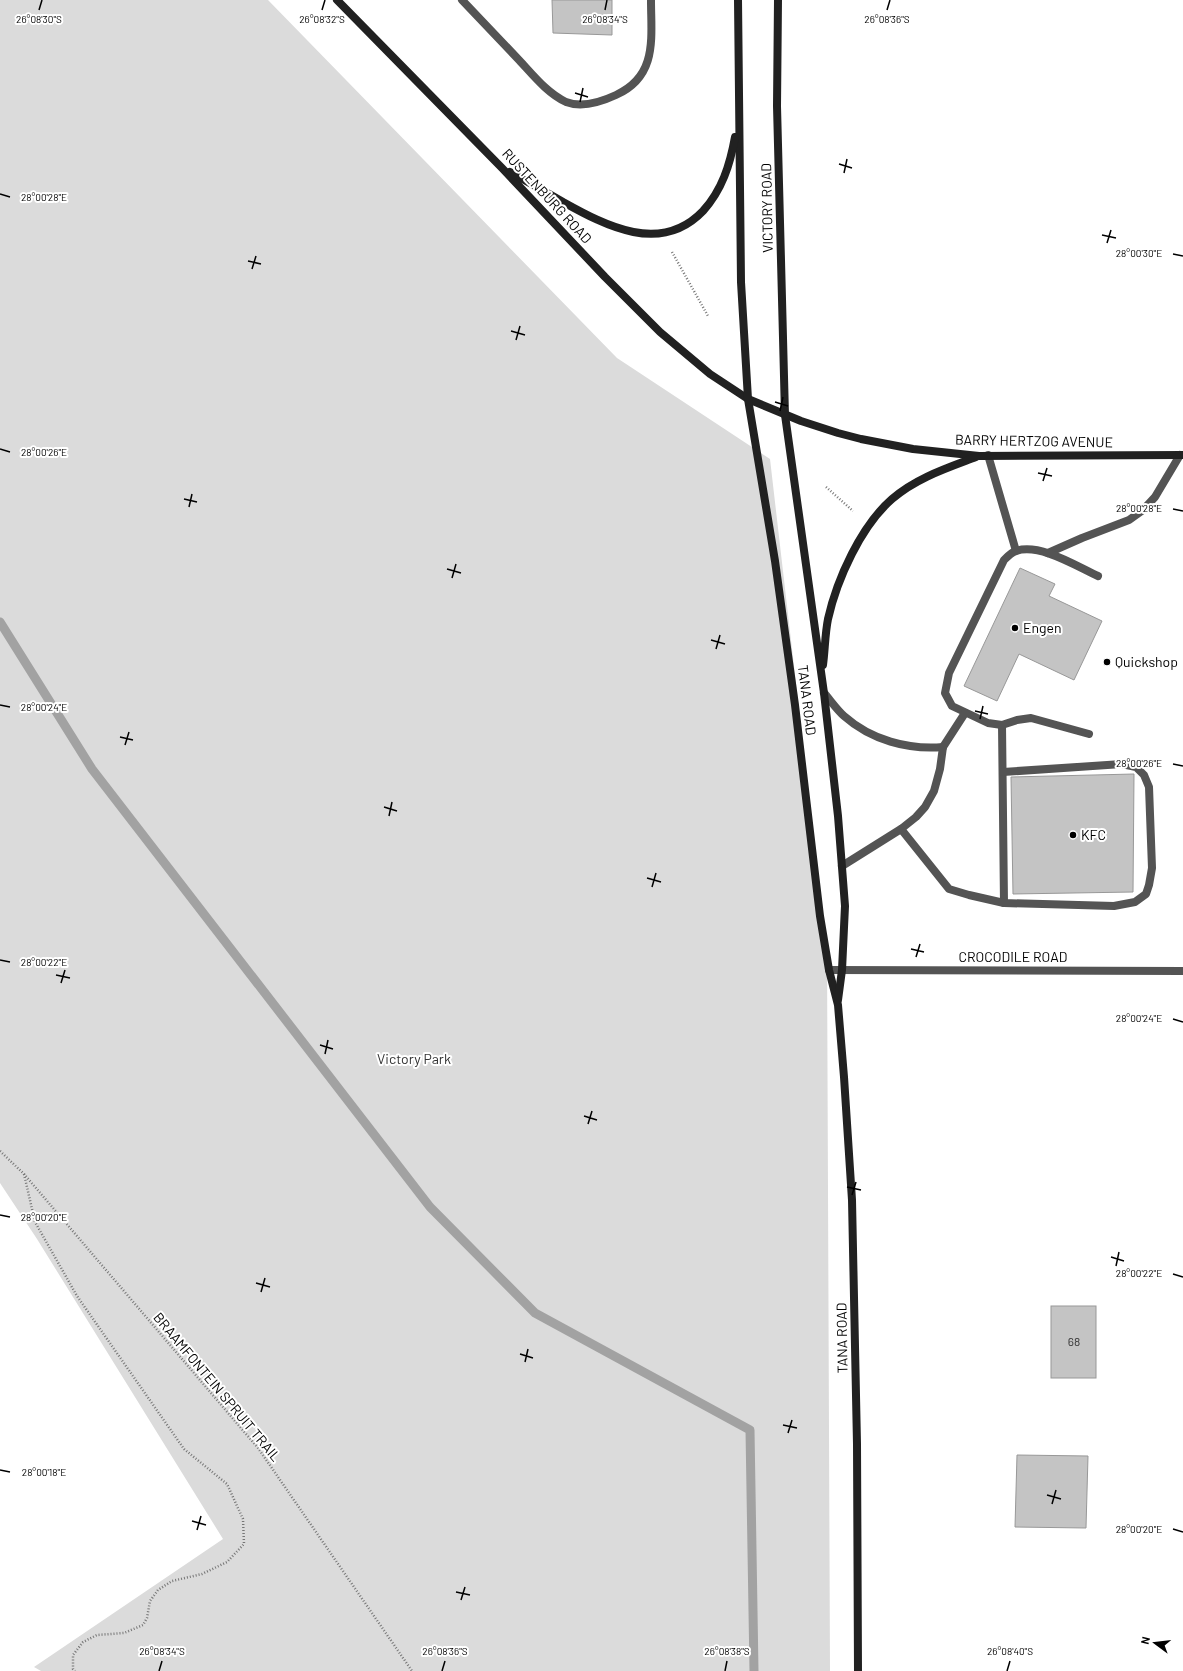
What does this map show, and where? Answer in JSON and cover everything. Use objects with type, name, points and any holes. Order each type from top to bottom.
[{"type":"main road","name":"RUSTENBURG ROAD","points":[[337,0],[660,332],[710,374],[748,399]]},
{"type":"main road","name":"VICTORY ROAD","points":[[738,0],[738,116],[741,282],[748,399]]},
{"type":"main road","name":"VICTORY ROAD","points":[[778,0],[777,106],[785,415]]},
{"type":"main road","points":[[502,168],[604,224],[642,234],[668,232],[696,218],[719,190],[729,166],[738,116]]},
{"type":"main road","name":"BARRY HERTZOG AVENUE","points":[[748,399],[785,415],[861,439],[913,449],[979,456],[1182,455]]},
{"type":"main road","name":"TANA ROAD","points":[[748,399],[775,561],[795,705],[820,916],[829,970],[838,1005],[852,1200],[857,1444],[858,1671]]},
{"type":"main road","name":"TANA ROAD","points":[[785,415],[822,677],[842,866],[845,906],[842,970],[838,1005]]},
{"type":"main road","points":[[822,677],[827,632],[832,607],[846,567],[864,531],[884,506],[923,478],[979,456]]},
{"type":"street","points":[[462,0],[547,89],[567,102],[584,105],[604,100],[624,92],[641,76],[651,52],[651,0]]},
{"type":"street","points":[[988,455],[1016,551]]},
{"type":"street","points":[[1048,553],[1129,520],[1143,510],[1155,496],[1182,455]]},
{"type":"street","points":[[1089,734],[1031,718],[1002,724],[988,723],[952,706],[947,700],[945,693],[949,673],[1004,560],[1016,551],[1028,549],[1048,553],[1098,576]]},
{"type":"street","points":[[824,693],[844,716],[866,732],[914,748],[943,747]]},
{"type":"street","points":[[842,866],[901,829],[916,817],[930,799],[934,791],[940,769],[943,747],[965,713]]},
{"type":"street","points":[[1002,724],[1004,903]]},
{"type":"street","points":[[901,829],[949,889],[969,896],[1004,903],[1114,906],[1135,902],[1146,894],[1152,868],[1149,787],[1144,775],[1136,767],[1122,764],[1003,772]]},
{"type":"street","name":"CROCODILE ROAD","points":[[829,970],[1183,971]]},
{"type":"path","points":[[671,251],[708,316]]},
{"type":"path","points":[[826,487],[853,511]]},
{"type":"path","name":"BRAAMFONTEIN SPRUIT TRAIL","points":[[0,1151],[24,1174],[258,1448],[412,1671]]},
{"type":"path","points":[[24,1174],[35,1222],[77,1296],[184,1449],[227,1484],[243,1519],[244,1544],[227,1562],[202,1574],[172,1581],[158,1590],[150,1601],[147,1618],[143,1625],[124,1633],[97,1635],[83,1642],[73,1656],[73,1669],[75,1671]]},
{"type":"green space","name":"Victory Park","points":[[0,0],[268,0],[617,358],[770,459],[827,951],[830,1671],[41,1671],[34,1667],[223,1539],[37,1239],[0,1183]]},
{"type":"building","points":[[552,0],[612,0],[612,35],[553,33]]},
{"type":"building","points":[[1020,568],[1055,584],[1049,596],[1102,621],[1074,680],[1019,654],[997,701],[964,686]]},
{"type":"building","name":"KFC","points":[[1134,774],[1133,892],[1013,894],[1011,777]]},
{"type":"building","points":[[1051,1306],[1096,1306],[1096,1378],[1051,1378]]},
{"type":"building","points":[[1017,1455],[1088,1456],[1086,1528],[1015,1527]]},
{"type":"waterway","points":[[0,622],[92,769],[430,1207],[535,1313],[750,1430],[754,1671]]},
{"type":"place","name":"Engen","points":[[1015,628]]},
{"type":"place","name":"Quickshop","points":[[1107,662]]},
{"type":"place","name":"KFC","points":[[1073,835]]}]
